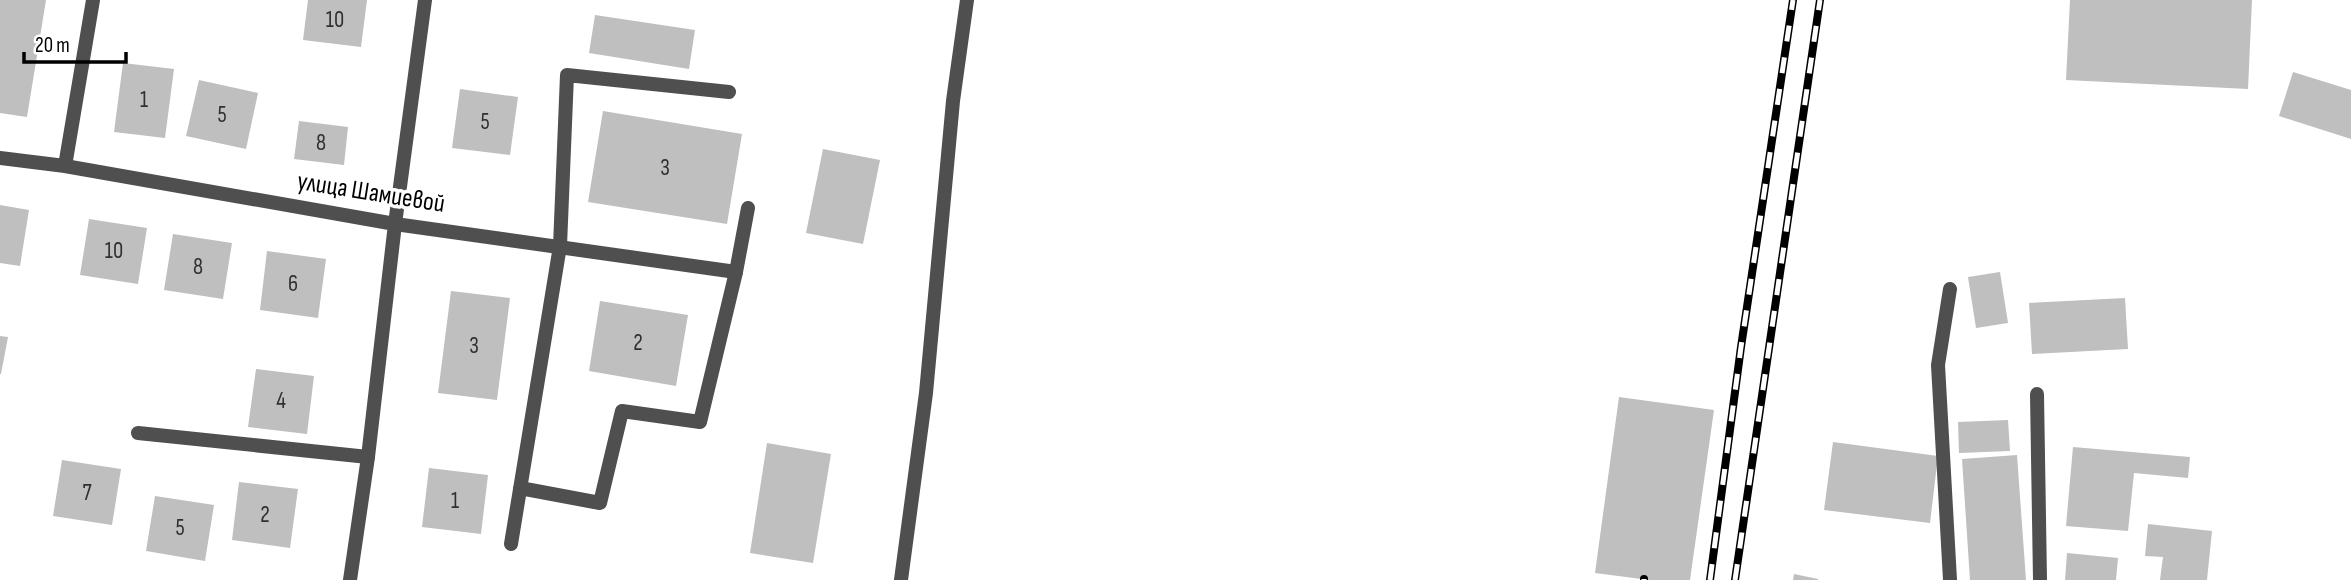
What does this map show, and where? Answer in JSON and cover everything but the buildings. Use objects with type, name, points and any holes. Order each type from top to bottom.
[{"type":"street","points":[[65,166],[93,0]]},
{"type":"street","points":[[350,580],[369,457],[395,224],[425,0]]},
{"type":"street","points":[[901,580],[926,393],[953,101],[967,0]]},
{"type":"street","points":[[511,544],[560,246],[567,75],[729,92]]},
{"type":"street","name":"улица Шамиевой","points":[[0,158],[65,166],[395,224],[736,272]]},
{"type":"street","points":[[520,488],[600,503],[622,411],[700,422],[736,272],[748,208]]},
{"type":"street","points":[[1950,289],[1938,365],[1950,580]]},
{"type":"street","points":[[2037,394],[2040,580]]},
{"type":"street","points":[[138,433],[369,457]]},
{"type":"railway","points":[[1710,580],[1741,347],[1793,0]]},
{"type":"railway","points":[[1735,580],[1820,0]]}]
